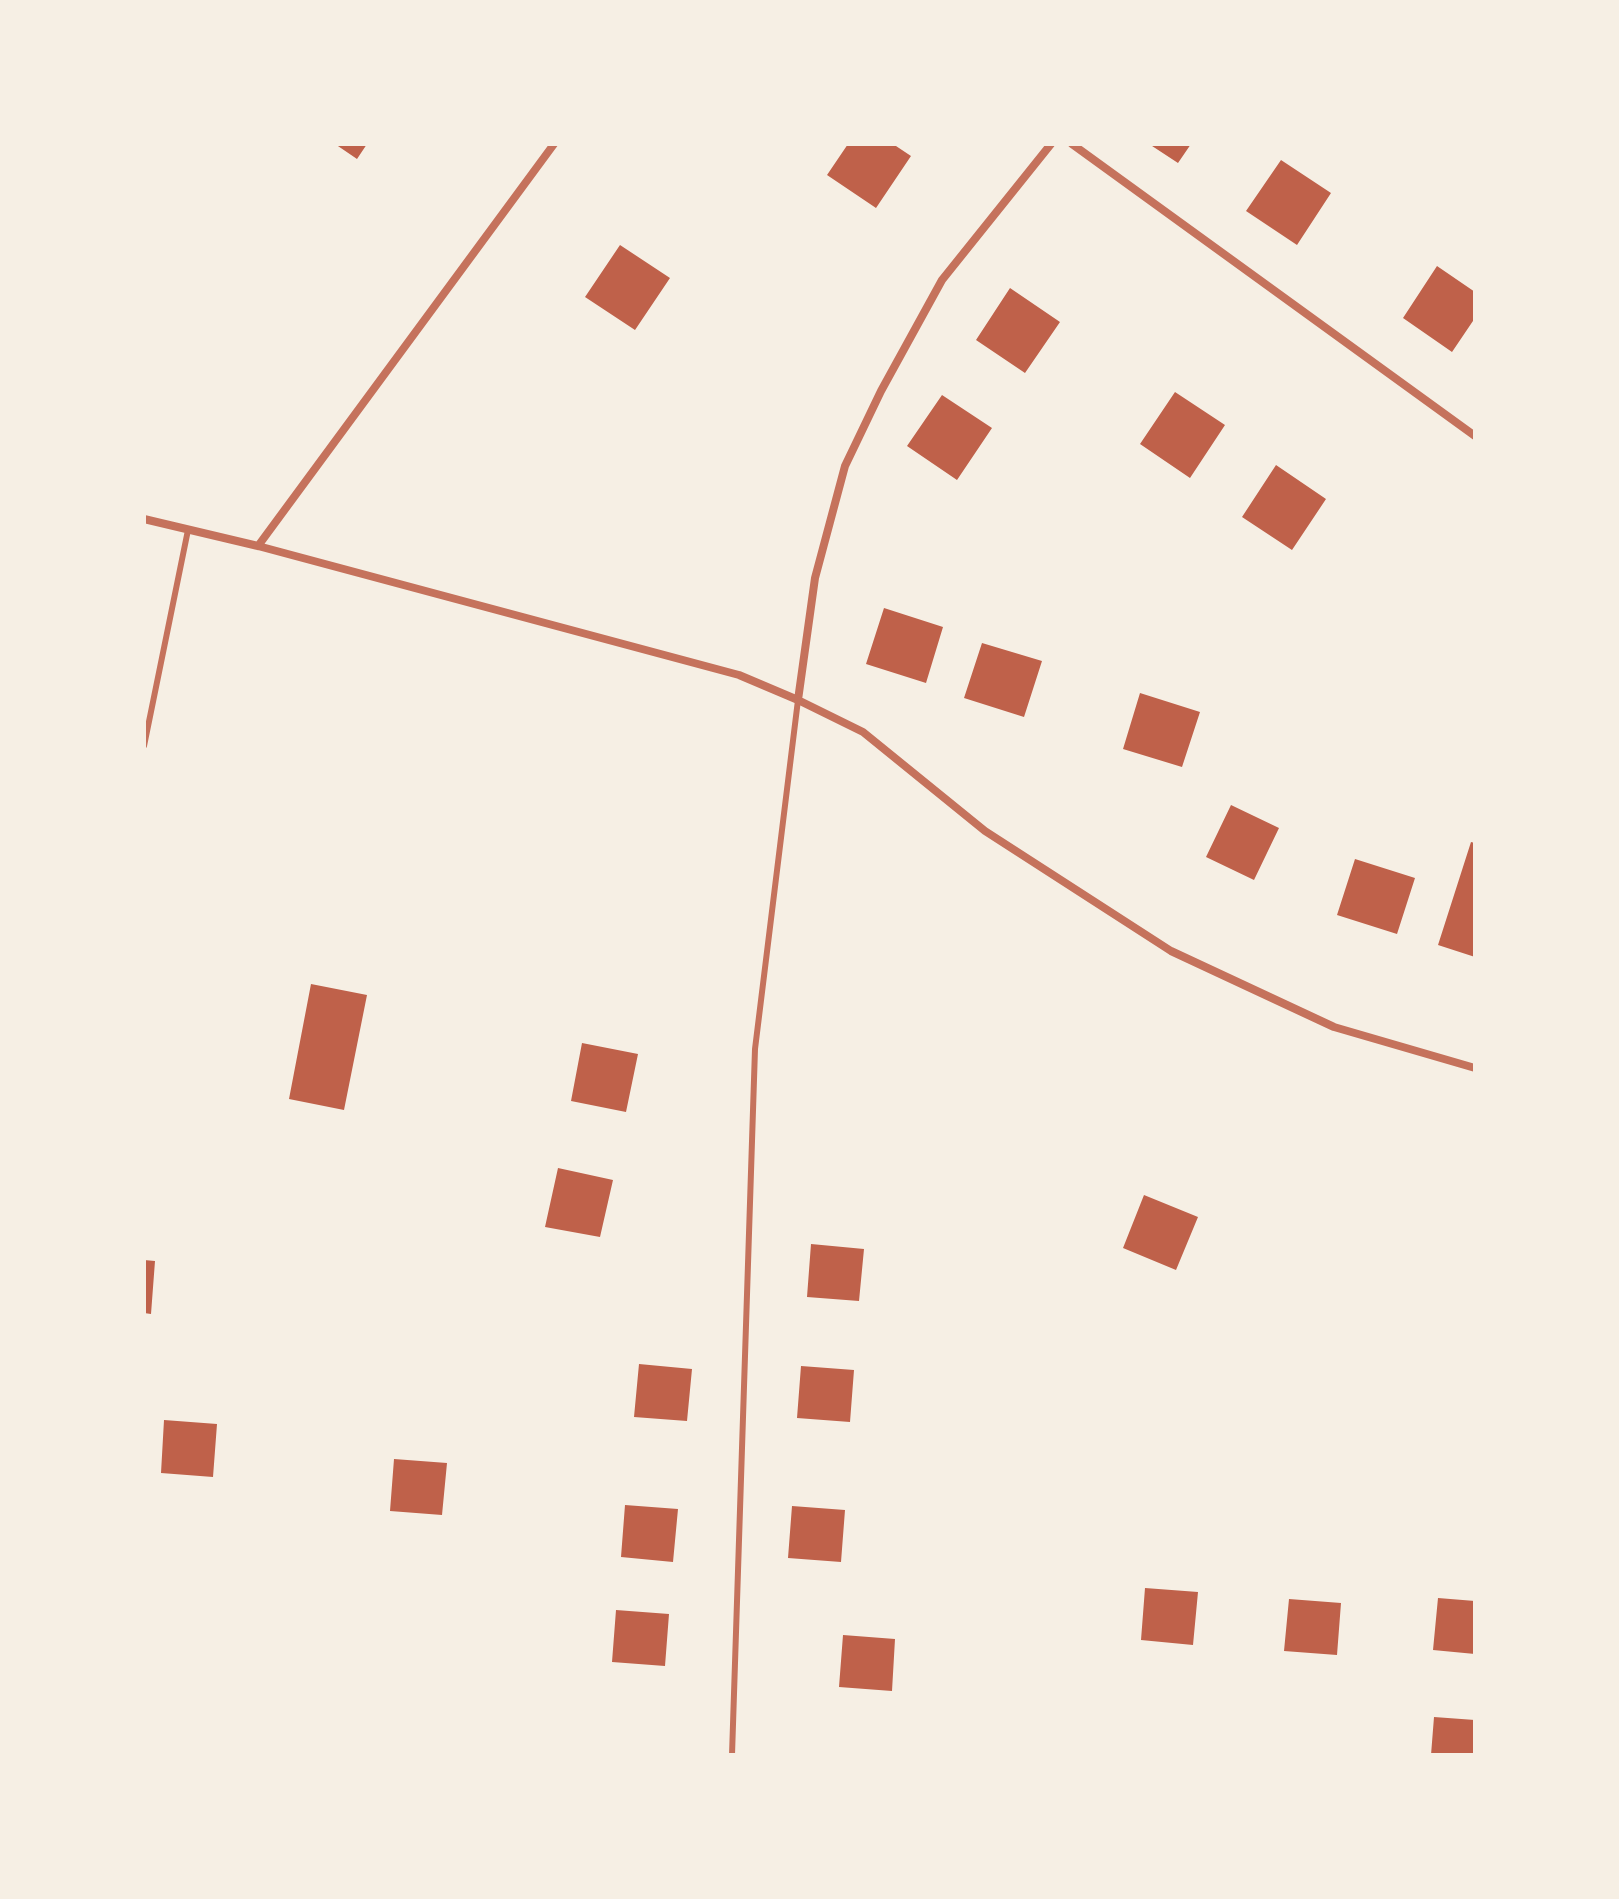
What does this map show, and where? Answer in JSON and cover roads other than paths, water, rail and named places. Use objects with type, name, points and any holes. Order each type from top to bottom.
[{"type":"street","points":[[258,546],[554,144]]},
{"type":"street","points":[[798,700],[815,578],[845,466],[881,391],[942,280],[1051,144]]},
{"type":"street","points":[[1072,144],[1475,436]]},
{"type":"street","points":[[144,519],[258,546],[739,675],[863,732],[985,831],[1171,951],[1334,1027],[1475,1068]]},
{"type":"lane","points":[[144,746],[188,530]]},
{"type":"lane","points":[[732,1755],[755,1049],[798,700]]}]
